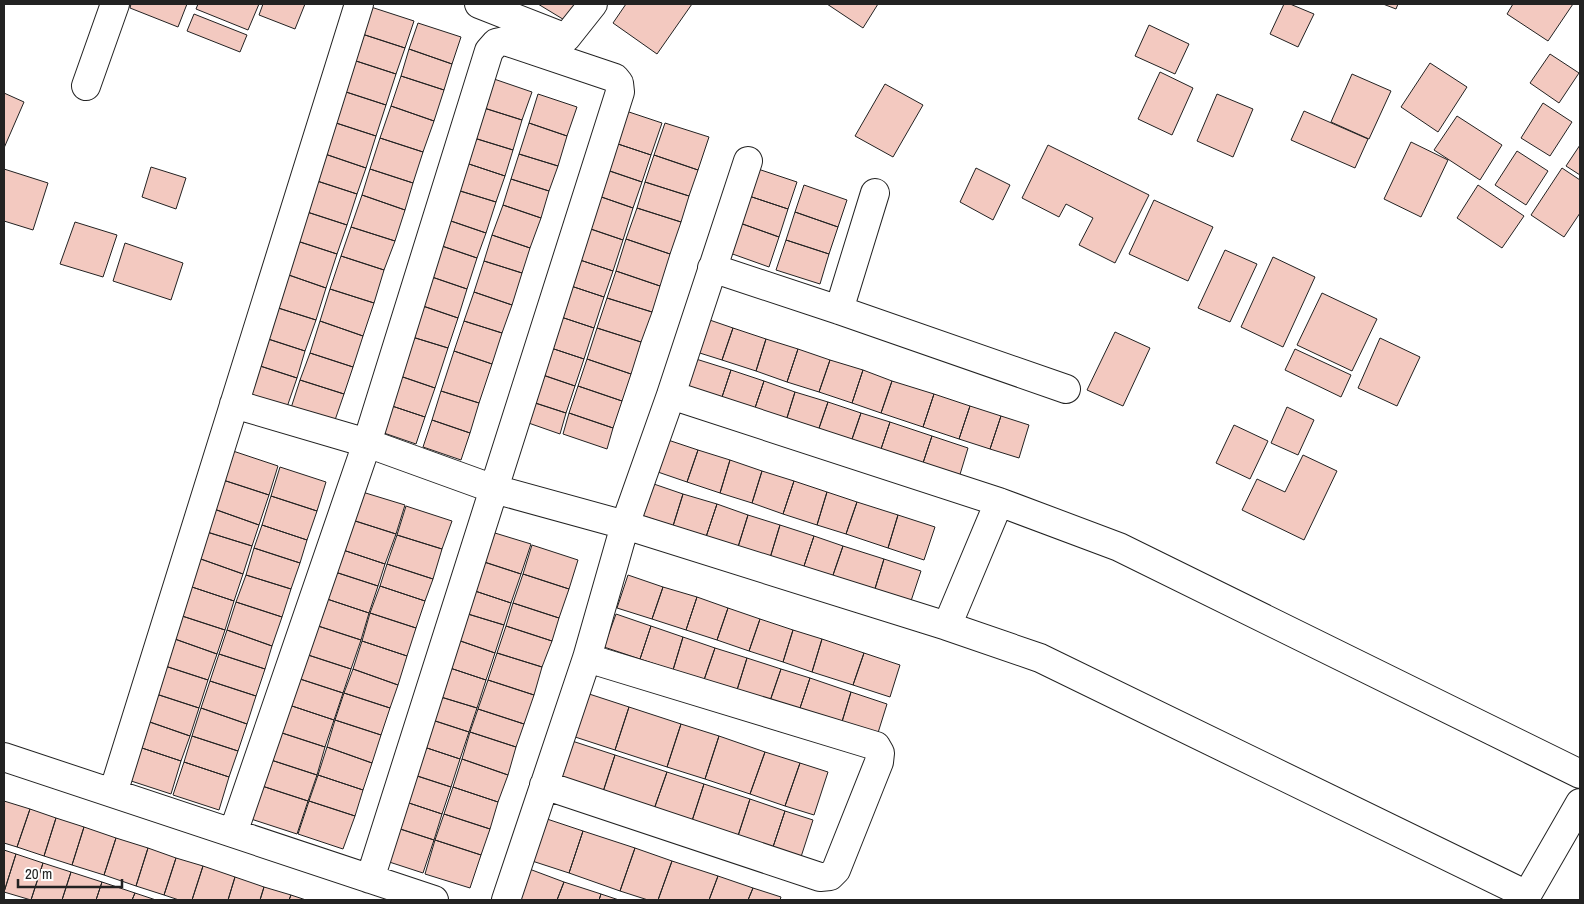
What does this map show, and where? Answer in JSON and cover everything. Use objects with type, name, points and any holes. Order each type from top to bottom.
[{"type":"street","points":[[86,86],[115,4]]},
{"type":"street","points":[[113,793],[359,4]]},
{"type":"street","points":[[479,4],[566,38],[593,4]]},
{"type":"street","points":[[233,833],[367,443],[489,51],[496,43],[505,40],[615,78],[619,83],[620,92],[370,879]]},
{"type":"street","points":[[506,900],[587,658],[625,525],[671,395],[748,161]]},
{"type":"street","points":[[839,310],[876,193]]},
{"type":"street","points":[[712,268],[1066,389]]},
{"type":"street","points":[[671,395],[1000,502],[1119,547],[1580,774]]},
{"type":"street","points":[[234,404],[367,443],[494,489],[625,525],[947,626],[1040,658],[1526,895],[1580,803]]},
{"type":"street","points":[[947,626],[1000,502]]},
{"type":"street","points":[[544,785],[820,877],[830,876],[836,870],[879,762],[880,753],[876,746],[587,658]]},
{"type":"street","points":[[4,756],[434,900]]},
{"type":"building","points":[[131,4],[187,4],[178,27],[130,8]]},
{"type":"building","points":[[198,4],[259,4],[248,30],[196,9]]},
{"type":"building","points":[[263,4],[305,4],[295,29],[259,15]]},
{"type":"building","points":[[538,4],[577,4],[566,21]]},
{"type":"building","points":[[626,4],[692,4],[657,54],[613,23]]},
{"type":"building","points":[[827,4],[878,4],[863,28]]},
{"type":"building","points":[[1284,4],[1290,4],[1314,14],[1298,47],[1270,34]]},
{"type":"building","points":[[1383,4],[1398,4],[1396,9]]},
{"type":"building","points":[[1513,4],[1573,4],[1548,41],[1507,14]]},
{"type":"building","points":[[371,7],[414,21],[405,48],[362,34]]},
{"type":"building","points":[[194,14],[247,35],[240,52],[187,31]]},
{"type":"building","points":[[418,23],[461,37],[452,64],[409,49]]},
{"type":"building","points":[[1149,25],[1189,44],[1175,74],[1135,56]]},
{"type":"building","points":[[362,34],[405,48],[396,74],[353,60]]},
{"type":"building","points":[[409,49],[452,64],[444,90],[401,76]]},
{"type":"building","points":[[1550,54],[1579,73],[1559,103],[1530,83]]},
{"type":"building","points":[[353,60],[396,74],[386,105],[343,91]]},
{"type":"building","points":[[1430,63],[1467,87],[1438,132],[1401,107]]},
{"type":"building","points":[[1160,72],[1193,88],[1172,135],[1138,119]]},
{"type":"building","points":[[1352,74],[1391,91],[1369,139],[1331,122]]},
{"type":"building","points":[[401,76],[444,90],[434,121],[391,106]]},
{"type":"building","points":[[494,79],[532,92],[522,120],[484,108]]},
{"type":"building","points":[[885,84],[923,105],[893,157],[855,136]]},
{"type":"building","points":[[343,91],[386,105],[376,136],[333,122]]},
{"type":"building","points":[[4,93],[24,102],[4,148]]},
{"type":"building","points":[[538,94],[577,107],[567,136],[529,123]]},
{"type":"building","points":[[1217,94],[1253,109],[1233,157],[1197,141]]},
{"type":"building","points":[[1543,103],[1572,122],[1550,156],[1521,138]]},
{"type":"building","points":[[391,106],[434,121],[423,152],[380,138]]},
{"type":"building","points":[[484,108],[522,120],[513,150],[474,138]]},
{"type":"building","points":[[617,108],[662,123],[651,155],[606,140]]},
{"type":"building","points":[[1304,111],[1368,139],[1355,168],[1291,140]]},
{"type":"building","points":[[1457,116],[1502,145],[1480,180],[1434,150]]},
{"type":"building","points":[[333,122],[376,136],[366,168],[322,153]]},
{"type":"building","points":[[529,123],[567,136],[558,166],[519,154]]},
{"type":"building","points":[[665,123],[709,137],[698,170],[654,155]]},
{"type":"building","points":[[380,138],[423,152],[413,183],[370,169]]},
{"type":"building","points":[[474,138],[513,150],[505,176],[466,163]]},
{"type":"building","points":[[606,140],[651,155],[642,182],[598,167]]},
{"type":"building","points":[[1411,142],[1448,160],[1421,217],[1384,199]]},
{"type":"building","points":[[1048,145],[1149,195],[1115,263],[1079,245],[1093,218],[1066,204],[1059,217],[1022,198]]},
{"type":"building","points":[[1580,145],[1580,175],[1566,166]]},
{"type":"building","points":[[1517,151],[1548,171],[1526,205],[1495,185]]},
{"type":"building","points":[[322,153],[366,168],[357,194],[314,180]]},
{"type":"building","points":[[519,154],[558,166],[549,191],[511,179]]},
{"type":"building","points":[[654,155],[698,170],[689,196],[645,182]]},
{"type":"building","points":[[466,163],[505,176],[496,202],[457,190]]},
{"type":"building","points":[[151,167],[186,178],[176,209],[142,197]]},
{"type":"building","points":[[598,167],[642,182],[633,208],[590,193]]},
{"type":"building","points":[[755,168],[797,182],[788,209],[746,195]]},
{"type":"building","points":[[976,168],[1010,185],[993,220],[960,202]]},
{"type":"building","points":[[1562,168],[1580,180],[1580,213],[1564,237],[1531,215]]},
{"type":"building","points":[[4,169],[48,183],[33,230],[4,221]]},
{"type":"building","points":[[370,169],[413,183],[405,210],[362,195]]},
{"type":"building","points":[[511,179],[549,191],[541,218],[503,205]]},
{"type":"building","points":[[314,180],[357,194],[347,225],[304,211]]},
{"type":"building","points":[[645,182],[689,196],[681,222],[637,208]]},
{"type":"building","points":[[804,185],[847,200],[838,227],[795,212]]},
{"type":"building","points":[[1478,185],[1524,216],[1502,248],[1457,218]]},
{"type":"building","points":[[457,190],[496,202],[486,233],[448,220]]},
{"type":"building","points":[[590,193],[633,208],[623,240],[579,225]]},
{"type":"building","points":[[362,195],[405,210],[395,241],[351,227]]},
{"type":"building","points":[[746,195],[788,209],[779,237],[737,222]]},
{"type":"building","points":[[1154,200],[1213,227],[1188,281],[1129,254]]},
{"type":"building","points":[[503,205],[541,218],[530,248],[492,235]]},
{"type":"building","points":[[637,208],[681,222],[670,254],[626,239]]},
{"type":"building","points":[[304,211],[347,225],[337,254],[294,240]]},
{"type":"building","points":[[795,212],[838,227],[829,254],[786,240]]},
{"type":"building","points":[[448,220],[486,233],[477,258],[439,245]]},
{"type":"building","points":[[75,222],[117,235],[103,277],[60,264]]},
{"type":"building","points":[[737,222],[779,237],[769,267],[727,252]]},
{"type":"building","points":[[579,225],[623,240],[613,271],[568,256]]},
{"type":"building","points":[[351,227],[395,241],[384,270],[341,256]]},
{"type":"building","points":[[492,235],[530,248],[522,273],[484,261]]},
{"type":"building","points":[[626,239],[670,254],[660,286],[616,271]]},
{"type":"building","points":[[294,240],[337,254],[326,288],[283,273]]},
{"type":"building","points":[[786,240],[829,254],[820,284],[776,270]]},
{"type":"building","points":[[125,243],[183,263],[171,300],[113,281]]},
{"type":"building","points":[[439,245],[477,258],[467,289],[429,276]]},
{"type":"building","points":[[1225,250],[1257,264],[1230,322],[1198,308]]},
{"type":"building","points":[[341,256],[384,270],[374,303],[330,289]]},
{"type":"building","points":[[568,256],[613,271],[604,297],[562,283]]},
{"type":"building","points":[[1273,257],[1315,277],[1283,347],[1241,327]]},
{"type":"building","points":[[484,261],[522,273],[512,305],[474,292]]},
{"type":"building","points":[[616,271],[660,286],[652,312],[607,298]]},
{"type":"building","points":[[283,273],[326,288],[316,320],[272,306]]},
{"type":"building","points":[[429,276],[467,289],[458,318],[420,305]]},
{"type":"building","points":[[562,283],[604,297],[594,328],[552,314]]},
{"type":"building","points":[[330,289],[374,303],[363,336],[320,321]]},
{"type":"building","points":[[474,292],[512,305],[502,333],[464,321]]},
{"type":"building","points":[[1322,293],[1377,319],[1352,371],[1297,345]]},
{"type":"building","points":[[607,298],[652,312],[641,342],[597,328]]},
{"type":"building","points":[[420,305],[458,318],[448,348],[409,336]]},
{"type":"building","points":[[272,306],[316,320],[305,351],[262,337]]},
{"type":"building","points":[[552,314],[594,328],[584,359],[542,345]]},
{"type":"building","points":[[698,316],[733,328],[722,360],[687,349]]},
{"type":"building","points":[[320,321],[363,336],[353,367],[310,353]]},
{"type":"building","points":[[464,321],[502,333],[492,364],[454,351]]},
{"type":"building","points":[[597,328],[641,342],[631,374],[587,359]]},
{"type":"building","points":[[733,328],[766,339],[756,371],[722,360]]},
{"type":"building","points":[[1115,332],[1150,348],[1123,406],[1087,390]]},
{"type":"building","points":[[409,336],[448,348],[435,388],[397,375]]},
{"type":"building","points":[[262,337],[305,351],[297,378],[254,364]]},
{"type":"building","points":[[1380,338],[1420,357],[1397,406],[1358,388]]},
{"type":"building","points":[[766,339],[798,349],[787,382],[756,371]]},
{"type":"building","points":[[542,345],[584,359],[575,386],[534,372]]},
{"type":"building","points":[[798,349],[830,360],[819,392],[787,382]]},
{"type":"building","points":[[1295,349],[1351,375],[1341,397],[1285,370]]},
{"type":"building","points":[[454,351],[492,364],[479,403],[441,391]]},
{"type":"building","points":[[310,353],[353,367],[344,394],[300,380]]},
{"type":"building","points":[[587,359],[631,374],[622,401],[578,386]]},
{"type":"building","points":[[696,359],[731,370],[720,403],[685,391]]},
{"type":"building","points":[[830,360],[863,370],[852,403],[819,392]]},
{"type":"building","points":[[254,364],[297,378],[287,407],[244,393]]},
{"type":"building","points":[[731,370],[764,381],[753,414],[720,403]]},
{"type":"building","points":[[863,370],[892,381],[881,413],[852,403]]},
{"type":"building","points":[[534,372],[575,386],[566,413],[526,400]]},
{"type":"building","points":[[397,375],[435,388],[425,417],[386,404]]},
{"type":"building","points":[[300,380],[344,394],[334,423],[291,408]]},
{"type":"building","points":[[764,381],[795,392],[785,424],[753,414]]},
{"type":"building","points":[[892,381],[934,394],[923,427],[881,413]]},
{"type":"building","points":[[578,386],[622,401],[613,428],[569,413]]},
{"type":"building","points":[[441,391],[479,403],[470,433],[432,420]]},
{"type":"building","points":[[795,392],[828,402],[817,434],[785,424]]},
{"type":"building","points":[[934,394],[970,406],[959,439],[923,427]]},
{"type":"building","points":[[526,400],[566,413],[560,434],[520,420]]},
{"type":"building","points":[[828,402],[861,413],[850,445],[817,434]]},
{"type":"building","points":[[386,404],[425,417],[416,444],[378,431]]},
{"type":"building","points":[[970,406],[1001,416],[990,449],[959,439]]},
{"type":"building","points":[[1287,407],[1314,420],[1298,455],[1271,443]]},
{"type":"building","points":[[569,413],[613,428],[607,449],[563,434]]},
{"type":"building","points":[[861,413],[890,422],[879,455],[850,445]]},
{"type":"building","points":[[1001,416],[1029,425],[1019,458],[990,449]]},
{"type":"building","points":[[432,420],[470,433],[461,460],[423,447]]},
{"type":"building","points":[[890,422],[932,436],[921,469],[879,455]]},
{"type":"building","points":[[1234,425],[1268,441],[1250,479],[1216,463]]},
{"type":"building","points":[[932,436],[968,448],[958,481],[921,469]]},
{"type":"building","points":[[662,438],[698,450],[687,482],[652,470]]},
{"type":"building","points":[[698,450],[730,460],[720,493],[687,482]]},
{"type":"building","points":[[233,451],[278,466],[269,495],[223,480]]},
{"type":"building","points":[[1303,455],[1337,471],[1304,540],[1242,510],[1257,479],[1285,492]]},
{"type":"building","points":[[730,460],[762,471],[752,503],[720,493]]},
{"type":"building","points":[[280,467],[326,482],[317,511],[271,496]]},
{"type":"building","points":[[762,471],[794,481],[783,514],[752,503]]},
{"type":"building","points":[[223,480],[269,495],[259,525],[214,509]]},
{"type":"building","points":[[794,481],[827,492],[817,525],[783,514]]},
{"type":"building","points":[[648,482],[683,494],[673,526],[638,514]]},
{"type":"building","points":[[359,491],[405,505],[396,534],[349,519]]},
{"type":"building","points":[[827,492],[857,502],[846,534],[817,525]]},
{"type":"building","points":[[683,494],[717,504],[706,537],[673,526]]},
{"type":"building","points":[[271,496],[317,511],[307,540],[262,525]]},
{"type":"building","points":[[857,502],[898,515],[888,548],[846,534]]},
{"type":"building","points":[[717,504],[748,515],[738,547],[706,537]]},
{"type":"building","points":[[406,506],[452,521],[442,549],[397,535]]},
{"type":"building","points":[[214,509],[259,525],[252,546],[207,532]]},
{"type":"building","points":[[748,515],[780,525],[770,558],[738,547]]},
{"type":"building","points":[[898,515],[935,527],[924,560],[888,548]]},
{"type":"building","points":[[349,519],[396,534],[385,564],[340,549]]},
{"type":"building","points":[[262,525],[307,540],[300,563],[254,548]]},
{"type":"building","points":[[780,525],[814,536],[803,569],[770,558]]},
{"type":"building","points":[[485,530],[531,544],[521,574],[475,559]]},
{"type":"building","points":[[207,532],[252,546],[243,574],[198,558]]},
{"type":"building","points":[[397,535],[442,549],[433,579],[387,564]]},
{"type":"building","points":[[814,536],[843,546],[832,578],[803,569]]},
{"type":"building","points":[[532,545],[578,560],[569,589],[523,574]]},
{"type":"building","points":[[843,546],[884,559],[874,592],[832,578]]},
{"type":"building","points":[[254,548],[300,563],[291,589],[246,575]]},
{"type":"building","points":[[340,549],[385,564],[378,586],[332,571]]},
{"type":"building","points":[[198,558],[243,574],[234,601],[189,586]]},
{"type":"building","points":[[475,559],[521,574],[511,603],[466,588]]},
{"type":"building","points":[[884,559],[921,571],[910,604],[874,592]]},
{"type":"building","points":[[387,564],[433,579],[425,601],[380,586]]},
{"type":"building","points":[[332,571],[378,586],[369,613],[324,598]]},
{"type":"building","points":[[523,574],[569,589],[559,618],[513,603]]},
{"type":"building","points":[[246,575],[291,589],[282,617],[236,602]]},
{"type":"building","points":[[628,575],[663,587],[652,619],[617,608]]},
{"type":"building","points":[[189,586],[234,601],[225,630],[179,615]]},
{"type":"building","points":[[380,586],[425,601],[416,628],[370,613]]},
{"type":"building","points":[[663,587],[697,597],[686,630],[652,619]]},
{"type":"building","points":[[466,588],[511,603],[504,625],[458,611]]},
{"type":"building","points":[[697,597],[728,608],[717,640],[686,630]]},
{"type":"building","points":[[324,598],[369,613],[361,640],[315,625]]},
{"type":"building","points":[[236,602],[282,617],[272,646],[227,630]]},
{"type":"building","points":[[513,603],[559,618],[552,641],[506,626]]},
{"type":"building","points":[[728,608],[760,619],[749,651],[717,640]]},
{"type":"building","points":[[458,611],[504,625],[495,653],[449,637]]},
{"type":"building","points":[[370,613],[416,628],[407,656],[362,641]]},
{"type":"building","points":[[616,614],[651,626],[640,659],[604,647]]},
{"type":"building","points":[[179,615],[225,630],[217,654],[172,638]]},
{"type":"building","points":[[760,619],[793,630],[783,662],[749,651]]},
{"type":"building","points":[[315,625],[361,640],[351,669],[305,654]]},
{"type":"building","points":[[506,626],[552,641],[542,667],[497,653]]},
{"type":"building","points":[[651,626],[683,637],[673,670],[640,659]]},
{"type":"building","points":[[227,630],[272,646],[265,669],[219,654]]},
{"type":"building","points":[[793,630],[822,639],[812,672],[783,662]]},
{"type":"building","points":[[449,637],[495,653],[486,680],[441,665]]},
{"type":"building","points":[[683,637],[715,648],[704,680],[673,670]]},
{"type":"building","points":[[172,638],[217,654],[208,680],[162,665]]},
{"type":"building","points":[[822,639],[864,653],[853,685],[812,672]]},
{"type":"building","points":[[362,641],[407,656],[398,685],[353,669]]},
{"type":"building","points":[[715,648],[747,658],[737,690],[704,680]]},
{"type":"building","points":[[497,653],[542,667],[534,695],[488,680]]},
{"type":"building","points":[[864,653],[900,665],[890,697],[853,685]]},
{"type":"building","points":[[219,654],[265,669],[256,696],[210,681]]},
{"type":"building","points":[[305,654],[351,669],[343,693],[297,678]]},
{"type":"building","points":[[747,658],[781,669],[770,701],[737,690]]},
{"type":"building","points":[[162,665],[208,680],[199,708],[153,693]]},
{"type":"building","points":[[441,665],[486,680],[477,708],[431,694]]},
{"type":"building","points":[[353,669],[398,685],[390,708],[344,693]]},
{"type":"building","points":[[781,669],[810,678],[799,711],[770,701]]},
{"type":"building","points":[[297,678],[343,693],[334,720],[289,705]]},
{"type":"building","points":[[810,678],[851,692],[841,725],[799,711]]},
{"type":"building","points":[[488,680],[534,695],[524,724],[478,709]]},
{"type":"building","points":[[210,681],[256,696],[247,724],[201,708]]},
{"type":"building","points":[[580,691],[629,707],[615,750],[566,734]]},
{"type":"building","points":[[851,692],[887,704],[877,736],[841,725]]},
{"type":"building","points":[[153,693],[199,708],[190,736],[144,720]]},
{"type":"building","points":[[344,693],[390,708],[381,735],[335,720]]},
{"type":"building","points":[[431,694],[477,708],[469,732],[423,717]]},
{"type":"building","points":[[289,705],[334,720],[325,747],[279,732]]},
{"type":"building","points":[[629,707],[681,724],[667,767],[615,750]]},
{"type":"building","points":[[201,708],[247,724],[238,751],[192,736]]},
{"type":"building","points":[[478,709],[524,724],[516,747],[470,732]]},
{"type":"building","points":[[423,717],[469,732],[460,759],[415,744]]},
{"type":"building","points":[[144,720],[190,736],[181,761],[136,746]]},
{"type":"building","points":[[335,720],[381,735],[372,763],[327,747]]},
{"type":"building","points":[[681,724],[719,736],[705,779],[667,767]]},
{"type":"building","points":[[279,732],[325,747],[317,775],[271,760]]},
{"type":"building","points":[[470,732],[516,747],[508,775],[462,759]]},
{"type":"building","points":[[192,736],[238,751],[229,777],[184,762]]},
{"type":"building","points":[[719,736],[765,752],[750,794],[705,779]]},
{"type":"building","points":[[566,739],[615,755],[601,798],[552,782]]},
{"type":"building","points":[[415,744],[460,759],[451,787],[405,772]]},
{"type":"building","points":[[136,746],[181,761],[171,794],[125,779]]},
{"type":"building","points":[[327,747],[372,763],[363,790],[318,775]]},
{"type":"building","points":[[765,752],[800,763],[785,806],[750,794]]},
{"type":"building","points":[[615,755],[667,772],[652,815],[601,798]]},
{"type":"building","points":[[462,759],[508,775],[498,802],[453,787]]},
{"type":"building","points":[[271,760],[317,775],[308,801],[262,786]]},
{"type":"building","points":[[184,762],[229,777],[219,810],[173,795]]},
{"type":"building","points":[[800,763],[828,772],[814,815],[785,806]]},
{"type":"building","points":[[405,772],[451,787],[442,814],[397,799]]},
{"type":"building","points":[[667,772],[704,784],[690,827],[652,815]]},
{"type":"building","points":[[318,775],[363,790],[355,816],[309,801]]},
{"type":"building","points":[[704,784],[750,799],[736,842],[690,827]]},
{"type":"building","points":[[262,786],[308,801],[297,834],[251,819]]},
{"type":"building","points":[[453,787],[498,802],[490,829],[444,814]]},
{"type":"building","points":[[397,799],[442,814],[434,840],[388,825]]},
{"type":"building","points":[[750,799],[785,811],[771,853],[736,842]]},
{"type":"building","points":[[4,801],[30,809],[17,847],[4,843]]},
{"type":"building","points":[[309,801],[355,816],[343,849],[298,834]]},
{"type":"building","points":[[30,809],[56,818],[44,856],[17,847]]},
{"type":"building","points":[[785,811],[813,820],[799,863],[771,853]]},
{"type":"building","points":[[444,814],[490,829],[481,855],[435,840]]},
{"type":"building","points":[[541,817],[583,831],[569,873],[526,859]]},
{"type":"building","points":[[56,818],[84,827],[72,865],[44,856]]},
{"type":"building","points":[[388,825],[434,840],[423,873],[377,858]]},
{"type":"building","points":[[84,827],[116,838],[104,875],[72,865]]},
{"type":"building","points":[[583,831],[635,848],[620,891],[569,873]]},
{"type":"building","points":[[116,838],[148,848],[136,886],[104,875]]},
{"type":"building","points":[[435,840],[481,855],[470,888],[425,874]]},
{"type":"building","points":[[148,848],[176,858],[164,895],[136,886]]},
{"type":"building","points":[[635,848],[672,861],[658,900],[648,900],[620,891]]},
{"type":"building","points":[[4,850],[16,854],[4,892]]},
{"type":"building","points":[[16,854],[43,863],[31,900],[4,892]]},
{"type":"building","points":[[176,858],[203,866],[192,900],[179,900],[164,895]]},
{"type":"building","points":[[672,861],[718,876],[709,900],[658,900]]},
{"type":"building","points":[[43,863],[71,872],[62,900],[31,900]]},
{"type":"building","points":[[203,866],[235,877],[228,900],[192,900]]},
{"type":"building","points":[[524,867],[564,882],[557,900],[514,900]]},
{"type":"building","points":[[71,872],[102,882],[96,900],[62,900]]},
{"type":"building","points":[[718,876],[753,888],[748,900],[709,900]]},
{"type":"building","points":[[235,877],[264,887],[260,900],[228,900]]},
{"type":"building","points":[[102,882],[135,893],[132,900],[96,900]]},
{"type":"building","points":[[564,882],[601,894],[599,900],[557,900]]},
{"type":"building","points":[[264,887],[291,895],[289,900],[260,900]]},
{"type":"building","points":[[753,888],[781,897],[780,900],[748,900]]},
{"type":"building","points":[[135,893],[156,900],[132,900]]},
{"type":"building","points":[[601,894],[619,900],[599,900]]},
{"type":"building","points":[[291,895],[306,900],[289,900]]}]
